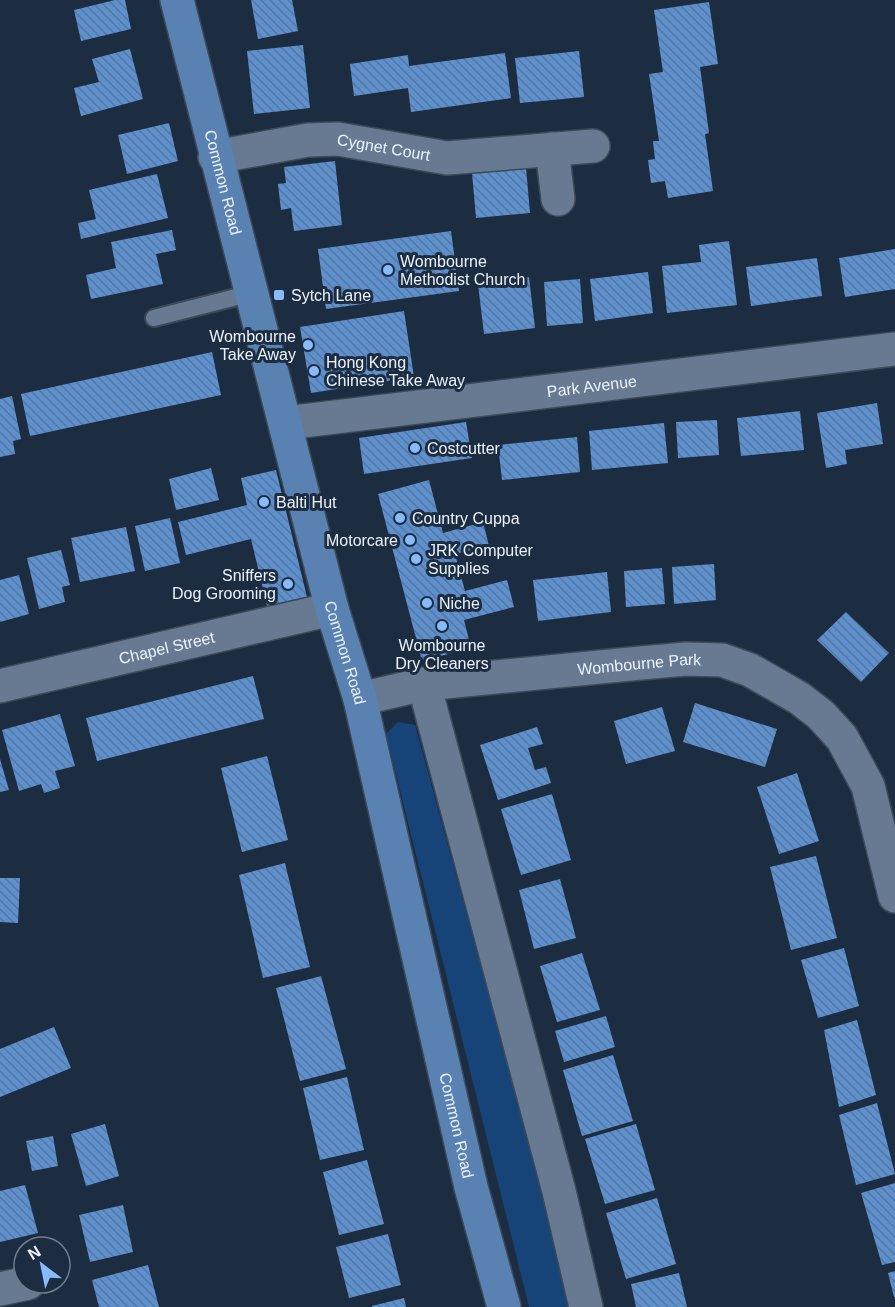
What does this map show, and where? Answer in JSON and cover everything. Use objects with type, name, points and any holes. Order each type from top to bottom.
[{"type":"street","name":"Common Road","points":[[177,0],[215,157],[286,423],[332,609],[360,699],[471,1187],[504,1307]]},
{"type":"street","name":"Cygnet Court","points":[[215,157],[308,140],[338,139],[447,158],[593,146]]},
{"type":"street","points":[[552,149],[558,199]]},
{"type":"street","name":"Park Avenue","points":[[286,423],[895,349]]},
{"type":"street","name":"Chapel Street","points":[[0,686],[332,609]]},
{"type":"street","name":"Wombourne Park","points":[[360,699],[424,684],[686,659],[722,660],[750,670],[799,698],[821,715],[881,785],[895,897]]},
{"type":"street","points":[[424,684],[559,1191],[586,1307]]},
{"type":"lane","points":[[154,318],[252,293]]},
{"type":"shaded area","points":[[398,722],[415,725],[537,1172],[570,1307],[529,1307],[386,734]]},
{"type":"building","points":[[115,0],[125,0],[131,29],[81,41],[74,10]]},
{"type":"building","points":[[251,0],[292,0],[298,31],[258,39]]},
{"type":"building","points":[[709,2],[718,64],[700,67],[709,133],[705,134],[713,191],[668,198],[665,181],[651,183],[648,160],[655,159],[653,141],[659,141],[649,74],[663,72],[654,10]]},
{"type":"building","points":[[303,45],[310,108],[254,114],[247,51]]},
{"type":"building","points":[[130,49],[143,99],[81,116],[74,88],[99,82],[92,59]]},
{"type":"building","points":[[579,51],[584,97],[520,103],[515,58]]},
{"type":"building","points":[[505,53],[511,98],[411,112],[408,88],[354,96],[350,64],[408,55],[409,66]]},
{"type":"building","points":[[169,123],[178,161],[127,174],[118,135]]},
{"type":"building","points":[[335,161],[342,225],[294,231],[291,208],[281,210],[278,184],[286,183],[284,167]]},
{"type":"building","points":[[526,168],[530,213],[476,218],[472,173]]},
{"type":"building","points":[[157,174],[168,218],[81,239],[78,223],[96,219],[89,190]]},
{"type":"building","points":[[172,230],[176,250],[156,254],[163,284],[91,299],[86,275],[116,268],[111,242]]},
{"type":"building","name":"Wombourne Methodist Church","points":[[451,231],[459,291],[326,309],[318,249]]},
{"type":"building","points":[[729,241],[737,305],[667,313],[662,266],[701,262],[699,245]]},
{"type":"building","points":[[895,249],[895,289],[845,297],[839,258]]},
{"type":"building","points":[[817,258],[822,296],[751,306],[746,267]]},
{"type":"building","points":[[648,272],[653,313],[595,321],[590,279]]},
{"type":"building","points":[[529,277],[535,328],[484,334],[478,284]]},
{"type":"building","points":[[580,279],[583,323],[547,326],[544,282]]},
{"type":"building","points":[[404,311],[414,377],[311,393],[300,327]]},
{"type":"building","points":[[212,352],[221,395],[30,436],[21,394]]},
{"type":"building","points":[[12,396],[21,439],[13,441],[15,454],[0,457],[0,399]]},
{"type":"building","points":[[877,403],[883,444],[845,450],[847,464],[826,468],[817,413]]},
{"type":"building","points":[[800,411],[804,450],[741,456],[737,418]]},
{"type":"building","points":[[717,420],[719,455],[678,458],[676,422]]},
{"type":"building","name":"Costcutter","points":[[466,422],[472,458],[364,474],[359,438]]},
{"type":"building","points":[[664,423],[668,463],[592,470],[589,431]]},
{"type":"building","points":[[577,437],[580,472],[502,480],[498,445]]},
{"type":"building","points":[[211,468],[219,500],[176,510],[169,479]]},
{"type":"building","points":[[276,470],[307,597],[267,606],[251,539],[186,555],[178,522],[247,505],[241,478]]},
{"type":"building","points":[[429,480],[443,533],[483,522],[489,546],[455,554],[465,591],[507,580],[514,607],[464,620],[471,648],[422,661],[378,494]]},
{"type":"building","points":[[170,518],[180,563],[145,571],[135,526]]},
{"type":"building","points":[[126,527],[135,571],[80,582],[71,538]]},
{"type":"building","points":[[61,550],[70,585],[62,587],[65,602],[39,609],[27,558]]},
{"type":"building","points":[[714,564],[716,600],[674,604],[672,567]]},
{"type":"building","points":[[662,568],[665,604],[626,607],[624,571]]},
{"type":"building","points":[[607,572],[611,612],[538,621],[533,580]]},
{"type":"building","points":[[19,575],[29,614],[0,622],[0,580]]},
{"type":"building","points":[[846,612],[889,653],[861,682],[817,640]]},
{"type":"building","points":[[253,676],[264,719],[97,761],[86,718]]},
{"type":"building","points":[[695,703],[777,729],[765,767],[683,742]]},
{"type":"building","points":[[662,707],[675,751],[626,764],[614,721]]},
{"type":"building","points":[[60,714],[75,766],[55,771],[60,788],[44,793],[41,784],[19,791],[2,730]]},
{"type":"building","points":[[537,727],[543,744],[528,748],[535,770],[546,767],[551,783],[498,800],[480,745]]},
{"type":"building","points":[[267,756],[288,840],[242,852],[221,768]]},
{"type":"building","points":[[0,759],[9,790],[0,792]]},
{"type":"building","points":[[797,773],[819,841],[779,854],[757,787]]},
{"type":"building","points":[[552,794],[571,860],[521,875],[501,809]]},
{"type":"building","points":[[816,856],[837,938],[791,950],[770,867]]},
{"type":"building","points":[[285,863],[310,967],[263,978],[239,875]]},
{"type":"building","points":[[0,878],[20,878],[18,923],[0,922]]},
{"type":"building","points":[[560,879],[576,938],[534,949],[519,890]]},
{"type":"building","points":[[844,948],[859,1006],[818,1018],[801,960]]},
{"type":"building","points":[[582,953],[600,1010],[557,1022],[540,966]]},
{"type":"building","points":[[321,976],[346,1069],[300,1081],[276,988]]},
{"type":"building","points":[[606,1016],[615,1047],[564,1062],[555,1031]]},
{"type":"building","points":[[857,1020],[876,1095],[839,1107],[824,1030]]},
{"type":"building","points":[[54,1027],[71,1068],[0,1097],[0,1049]]},
{"type":"building","points":[[613,1055],[633,1121],[582,1136],[563,1070]]},
{"type":"building","points":[[347,1077],[364,1150],[320,1160],[303,1088]]},
{"type":"building","points":[[877,1103],[895,1174],[856,1185],[839,1115]]},
{"type":"building","points":[[105,1124],[119,1176],[86,1186],[71,1134]]},
{"type":"building","points":[[636,1124],[655,1190],[605,1204],[585,1139]]},
{"type":"building","points":[[53,1136],[58,1166],[32,1171],[26,1141]]},
{"type":"building","points":[[367,1160],[384,1224],[339,1235],[323,1172]]},
{"type":"building","points":[[895,1183],[895,1262],[882,1265],[861,1193]]},
{"type":"building","points":[[25,1185],[38,1233],[12,1235],[12,1239],[0,1242],[0,1191]]},
{"type":"building","points":[[657,1198],[676,1264],[626,1279],[606,1213]]},
{"type":"building","points":[[123,1205],[133,1252],[90,1262],[79,1215]]},
{"type":"building","points":[[388,1234],[401,1285],[349,1298],[336,1247]]},
{"type":"building","points":[[148,1265],[159,1307],[99,1307],[92,1280]]},
{"type":"building","points":[[895,1271],[895,1297],[894,1297],[888,1273]]},
{"type":"building","points":[[679,1273],[687,1307],[636,1307],[631,1284]]},
{"type":"building","points":[[404,1298],[406,1307],[372,1307],[372,1306]]},
{"type":"place","name":"Wombourne Methodist Church","points":[[388,270]]},
{"type":"place","name":"Sytch Lane","points":[[279,295]]},
{"type":"place","name":"Wombourne Take Away","points":[[308,345]]},
{"type":"place","name":"Hong Kong Chinese Take Away","points":[[314,371]]},
{"type":"place","name":"Costcutter","points":[[415,448]]},
{"type":"place","name":"Balti Hut","points":[[264,502]]},
{"type":"place","name":"Country Cuppa","points":[[400,518]]},
{"type":"place","name":"Motorcare","points":[[410,540]]},
{"type":"place","name":"JRK Computer Supplies","points":[[416,559]]},
{"type":"place","name":"Sniffers Dog Grooming","points":[[288,584]]},
{"type":"place","name":"Niche","points":[[427,603]]},
{"type":"place","name":"Wombourne Dry Cleaners","points":[[442,626]]}]
